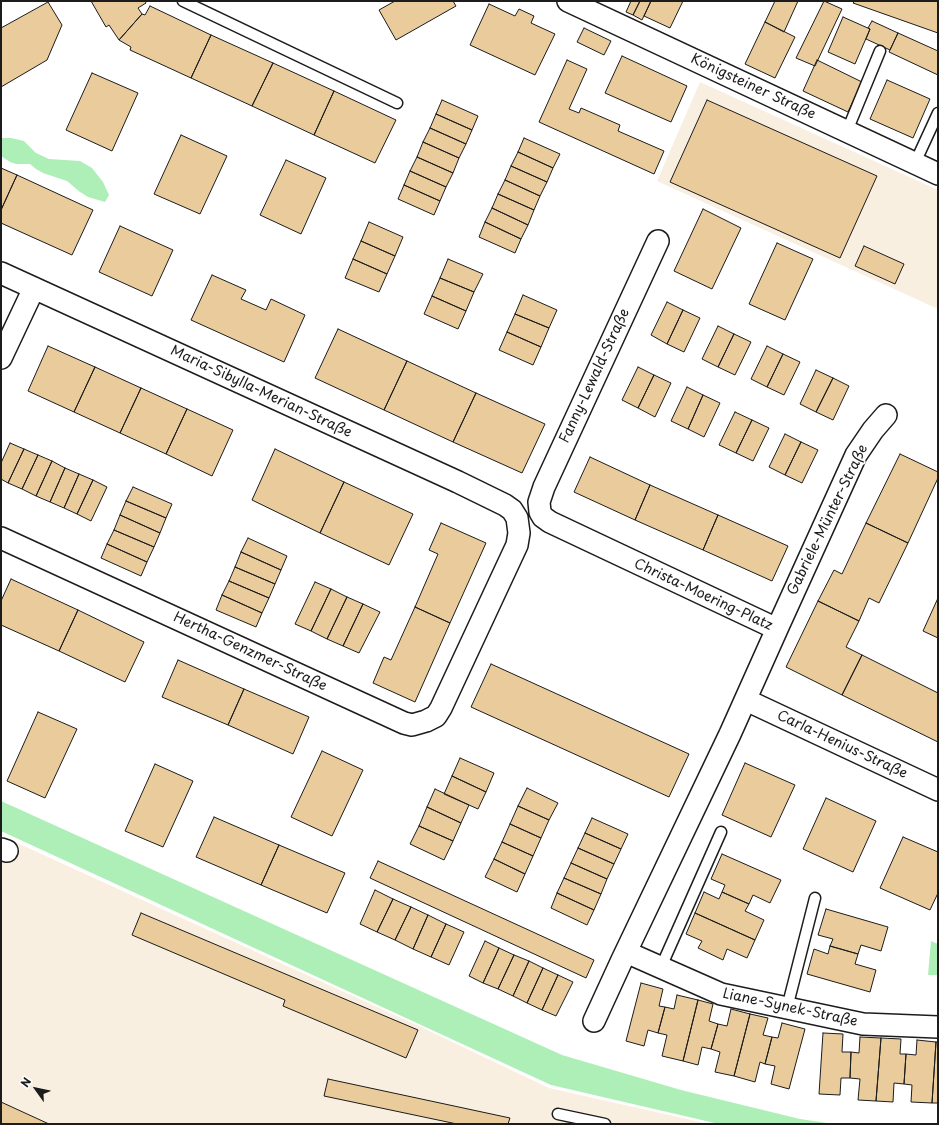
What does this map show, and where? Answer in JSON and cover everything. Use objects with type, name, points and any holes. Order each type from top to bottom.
[{"type":"street","name":"Königsteiner Straße","points":[[568,1],[938,174]]},
{"type":"street","name":"Fanny-Lewald-Straße","points":[[540,512],[540,495],[658,241]]},
{"type":"street","name":"Maria-Sibylla-Merian-Straße","points":[[1,273],[458,482],[512,510],[518,518],[520,532],[517,545],[467,653]]},
{"type":"street","points":[[1,358],[34,288]]},
{"type":"street","name":"Gabriele-Münter-Straße","points":[[777,629],[856,455],[873,430],[886,415]]},
{"type":"street","name":"Christa-Moering-Platz","points":[[540,512],[543,517],[550,522],[777,629],[746,700],[626,952]]},
{"type":"street","name":"Hertha-Genzmer-Straße","points":[[1,538],[404,723],[412,725],[436,716],[467,653]]},
{"type":"street","name":"Carla-Henius-Straße","points":[[746,700],[938,790]]},
{"type":"street","points":[[594,1021],[626,952]]},
{"type":"street","name":"Liane-Synek-Straße","points":[[626,952],[721,994],[864,1024],[938,1027]]},
{"type":"lane","points":[[183,1],[396,103]]},
{"type":"lane","points":[[847,131],[880,51]]},
{"type":"lane","points":[[915,163],[938,113]]},
{"type":"lane","points":[[660,967],[721,832]]},
{"type":"lane","points":[[787,1008],[815,898]]},
{"type":"lane","points":[[558,1114],[605,1124]]},
{"type":"shaded area","points":[[700,82],[938,190],[938,309],[657,181]]},
{"type":"shaded area","points":[[13,841],[423,1028],[549,1088],[709,1124],[1,1124],[1,857],[3,858]]},
{"type":"green space","points":[[1,138],[11,138],[24,141],[36,153],[49,159],[80,161],[92,168],[103,182],[109,195],[105,202],[88,197],[67,181],[43,173],[30,164],[16,164],[10,162],[1,156]]},
{"type":"green space","points":[[1,801],[562,1055],[681,1090],[800,1119],[834,1124],[719,1124],[551,1085],[1,831]]},
{"type":"green space","points":[[931,941],[938,944],[938,975],[928,975]]},
{"type":"building","points":[[91,1],[145,1],[146,3],[138,8],[142,14],[119,40],[109,25],[106,27]]},
{"type":"building","points":[[395,1],[453,1],[456,6],[396,40],[379,10]]},
{"type":"building","points":[[631,1],[640,1],[633,15],[626,12]]},
{"type":"building","points":[[640,1],[651,1],[642,20],[633,15]]},
{"type":"building","points":[[651,1],[683,1],[670,28],[644,16]]},
{"type":"building","points":[[775,1],[798,1],[784,32],[765,22]]},
{"type":"building","points":[[824,1],[842,9],[815,66],[796,58]]},
{"type":"building","points":[[855,1],[938,1],[938,33],[853,3]]},
{"type":"building","points":[[48,2],[62,25],[47,60],[1,87],[1,28]]},
{"type":"building","points":[[489,4],[515,16],[519,9],[534,16],[531,23],[555,34],[535,75],[470,45]]},
{"type":"building","points":[[150,6],[211,35],[191,78],[130,50],[131,47],[119,40],[142,14],[145,15]]},
{"type":"building","points":[[843,17],[870,29],[855,64],[828,52]]},
{"type":"building","points":[[872,21],[898,33],[890,50],[866,39],[870,29],[868,28]]},
{"type":"building","points":[[765,22],[795,37],[775,78],[745,64]]},
{"type":"building","points":[[584,28],[611,41],[604,55],[577,42]]},
{"type":"building","points":[[898,33],[938,51],[938,75],[889,52]]},
{"type":"building","points":[[211,35],[273,63],[252,106],[191,78]]},
{"type":"building","points":[[622,56],[687,86],[671,122],[605,93]]},
{"type":"building","points":[[567,60],[587,69],[569,109],[579,113],[581,108],[620,125],[618,131],[664,151],[654,174],[539,122]]},
{"type":"building","points":[[817,60],[862,82],[848,112],[803,91]]},
{"type":"building","points":[[273,63],[334,91],[314,135],[252,106]]},
{"type":"building","points":[[92,73],[138,93],[112,151],[66,130]]},
{"type":"building","points":[[887,80],[930,99],[913,138],[870,119]]},
{"type":"building","points":[[334,91],[396,120],[375,163],[314,135]]},
{"type":"building","points":[[442,100],[478,116],[472,130],[436,114]]},
{"type":"building","points":[[707,100],[877,176],[840,258],[670,182]]},
{"type":"building","points":[[436,114],[472,130],[466,144],[430,128]]},
{"type":"building","points":[[430,128],[466,144],[459,158],[423,142]]},
{"type":"building","points":[[181,135],[227,156],[200,214],[154,194]]},
{"type":"building","points":[[524,138],[560,154],[553,168],[518,152]]},
{"type":"building","points":[[423,142],[459,158],[453,173],[417,157]]},
{"type":"building","points":[[518,152],[553,168],[547,182],[511,166]]},
{"type":"building","points":[[417,157],[453,173],[446,187],[410,171]]},
{"type":"building","points":[[286,160],[326,178],[301,234],[260,215]]},
{"type":"building","points":[[511,166],[547,182],[540,196],[505,180]]},
{"type":"building","points":[[1,168],[17,175],[1,210]]},
{"type":"building","points":[[410,171],[446,187],[440,201],[404,185]]},
{"type":"building","points":[[17,175],[93,210],[72,255],[1,223],[1,210]]},
{"type":"building","points":[[505,180],[540,196],[534,210],[498,194]]},
{"type":"building","points":[[404,185],[440,201],[434,215],[398,199]]},
{"type":"building","points":[[498,194],[534,210],[528,225],[492,208]]},
{"type":"building","points":[[492,208],[528,225],[521,239],[485,222]]},
{"type":"building","points":[[703,209],[741,228],[712,289],[674,271]]},
{"type":"building","points":[[369,222],[403,237],[395,256],[361,241]]},
{"type":"building","points":[[485,222],[521,239],[515,253],[479,237]]},
{"type":"building","points":[[120,226],[173,250],[152,296],[99,272]]},
{"type":"building","points":[[361,241],[395,256],[387,274],[353,259]]},
{"type":"building","points":[[777,243],[813,259],[785,320],[749,304]]},
{"type":"building","points":[[864,246],[904,264],[895,284],[855,266]]},
{"type":"building","points":[[353,259],[387,274],[379,292],[345,278]]},
{"type":"building","points":[[448,259],[483,274],[474,292],[440,278]]},
{"type":"building","points":[[212,275],[246,290],[241,299],[266,310],[271,299],[305,315],[284,362],[191,320]]},
{"type":"building","points":[[440,278],[474,292],[466,311],[432,296]]},
{"type":"building","points":[[523,295],[557,310],[549,328],[515,314]]},
{"type":"building","points":[[432,296],[466,311],[458,329],[424,314]]},
{"type":"building","points":[[667,302],[683,310],[667,344],[651,335]]},
{"type":"building","points":[[683,310],[700,318],[684,352],[667,344]]},
{"type":"building","points":[[515,314],[549,328],[541,347],[507,332]]},
{"type":"building","points":[[718,326],[734,334],[718,367],[702,359]]},
{"type":"building","points":[[338,329],[407,361],[384,410],[315,378]]},
{"type":"building","points":[[507,332],[541,347],[533,365],[499,350]]},
{"type":"building","points":[[734,334],[751,342],[735,375],[718,367]]},
{"type":"building","points":[[48,346],[95,367],[74,412],[28,391]]},
{"type":"building","points":[[767,346],[783,354],[767,387],[751,379]]},
{"type":"building","points":[[783,354],[800,362],[784,395],[767,387]]},
{"type":"building","points":[[407,361],[476,393],[453,442],[384,410]]},
{"type":"building","points":[[95,367],[141,388],[120,433],[74,412]]},
{"type":"building","points":[[638,367],[654,375],[638,408],[622,400]]},
{"type":"building","points":[[816,370],[833,378],[816,412],[800,404]]},
{"type":"building","points":[[654,375],[671,383],[655,417],[638,408]]},
{"type":"building","points":[[833,378],[849,386],[833,420],[816,412]]},
{"type":"building","points":[[687,387],[703,395],[688,429],[671,421]]},
{"type":"building","points":[[141,388],[187,409],[166,454],[120,433]]},
{"type":"building","points":[[476,393],[545,424],[522,473],[453,442]]},
{"type":"building","points":[[703,395],[720,403],[704,437],[688,429]]},
{"type":"building","points":[[187,409],[233,430],[212,476],[166,454]]},
{"type":"building","points":[[735,412],[752,420],[736,453],[719,445]]},
{"type":"building","points":[[752,420],[769,428],[753,461],[736,453]]},
{"type":"building","points":[[785,434],[801,442],[785,475],[769,467]]},
{"type":"building","points":[[801,442],[818,450],[802,483],[785,475]]},
{"type":"building","points":[[10,443],[24,449],[8,483],[1,479],[1,463]]},
{"type":"building","points":[[24,449],[38,455],[22,489],[8,483]]},
{"type":"building","points":[[275,449],[344,482],[320,533],[252,500]]},
{"type":"building","points":[[900,454],[938,472],[938,478],[908,543],[866,523]]},
{"type":"building","points":[[38,455],[52,461],[36,496],[22,489]]},
{"type":"building","points":[[590,457],[650,485],[635,520],[574,492]]},
{"type":"building","points":[[52,461],[65,468],[50,502],[36,496]]},
{"type":"building","points":[[65,468],[79,474],[64,508],[50,502]]},
{"type":"building","points":[[79,474],[93,480],[77,514],[64,508]]},
{"type":"building","points":[[93,480],[107,487],[91,521],[77,514]]},
{"type":"building","points":[[344,482],[413,514],[389,565],[320,533]]},
{"type":"building","points":[[650,485],[718,515],[703,550],[635,520]]},
{"type":"building","points":[[133,487],[172,504],[166,518],[126,501]]},
{"type":"building","points":[[126,501],[166,518],[160,533],[120,515]]},
{"type":"building","points":[[120,515],[160,533],[154,547],[114,530]]},
{"type":"building","points":[[718,515],[788,546],[772,581],[703,550]]},
{"type":"building","points":[[441,523],[486,543],[450,623],[415,607],[438,554],[429,550]]},
{"type":"building","points":[[866,523],[908,543],[879,603],[869,598],[859,621],[818,601],[834,570],[842,574]]},
{"type":"building","points":[[114,530],[154,547],[147,562],[107,544]]},
{"type":"building","points":[[248,538],[287,556],[281,570],[241,552]]},
{"type":"building","points":[[107,544],[147,562],[141,576],[101,558]]},
{"type":"building","points":[[241,552],[281,570],[275,584],[235,567]]},
{"type":"building","points":[[235,567],[275,584],[269,598],[229,581]]},
{"type":"building","points":[[11,579],[78,610],[59,651],[1,625],[1,601]]},
{"type":"building","points":[[229,581],[269,598],[262,613],[222,595]]},
{"type":"building","points":[[315,582],[331,589],[311,631],[295,624]]},
{"type":"building","points":[[331,589],[347,597],[327,639],[311,631]]},
{"type":"building","points":[[222,595],[262,613],[256,627],[216,610]]},
{"type":"building","points":[[347,597],[363,604],[343,646],[327,639]]},
{"type":"building","points":[[938,598],[938,638],[923,631]]},
{"type":"building","points":[[818,601],[859,621],[846,647],[862,655],[842,695],[786,667]]},
{"type":"building","points":[[363,604],[380,612],[359,653],[343,646]]},
{"type":"building","points":[[415,607],[450,623],[415,702],[373,683],[384,657],[391,660]]},
{"type":"building","points":[[78,610],[144,642],[125,682],[59,651]]},
{"type":"building","points":[[862,655],[938,693],[938,742],[842,695]]},
{"type":"building","points":[[178,660],[244,689],[228,725],[162,697]]},
{"type":"building","points":[[491,664],[689,754],[669,797],[471,707]]},
{"type":"building","points":[[244,689],[309,717],[293,754],[228,725]]},
{"type":"building","points":[[38,712],[77,729],[45,798],[7,781]]},
{"type":"building","points":[[322,751],[363,770],[332,836],[291,817]]},
{"type":"building","points":[[460,758],[494,773],[486,792],[452,776]]},
{"type":"building","points":[[745,763],[795,785],[771,837],[722,815]]},
{"type":"building","points":[[155,764],[193,781],[163,847],[125,831]]},
{"type":"building","points":[[452,776],[486,792],[478,809],[444,794]]},
{"type":"building","points":[[527,788],[558,803],[549,820],[518,806]]},
{"type":"building","points":[[435,789],[469,805],[461,823],[427,807]]},
{"type":"building","points":[[826,798],[876,821],[853,872],[803,849]]},
{"type":"building","points":[[518,806],[549,820],[541,838],[510,824]]},
{"type":"building","points":[[427,807],[461,823],[453,841],[419,826]]},
{"type":"building","points":[[214,817],[279,845],[261,885],[196,857]]},
{"type":"building","points":[[592,818],[628,834],[621,849],[585,833]]},
{"type":"building","points":[[510,824],[541,838],[533,856],[502,842]]},
{"type":"building","points":[[419,826],[453,841],[444,860],[410,844]]},
{"type":"building","points":[[585,833],[621,849],[614,864],[578,848]]},
{"type":"building","points":[[903,837],[938,852],[938,893],[930,910],[880,888]]},
{"type":"building","points":[[502,842],[533,856],[525,874],[494,859]]},
{"type":"building","points":[[279,845],[345,873],[327,913],[261,885]]},
{"type":"building","points":[[578,848],[614,864],[607,879],[571,863]]},
{"type":"building","points":[[722,854],[781,880],[770,903],[753,895],[749,904],[722,892],[725,885],[711,879]]},
{"type":"building","points":[[494,859],[525,874],[517,892],[485,877]]},
{"type":"building","points":[[378,861],[594,960],[586,978],[370,878]]},
{"type":"building","points":[[571,863],[607,879],[601,894],[564,878]]},
{"type":"building","points":[[564,878],[601,894],[594,910],[557,893]]},
{"type":"building","points":[[375,890],[393,899],[377,932],[360,924]]},
{"type":"building","points":[[704,892],[719,899],[722,892],[749,904],[745,911],[764,920],[755,940],[695,913]]},
{"type":"building","points":[[557,893],[594,910],[587,925],[551,908]]},
{"type":"building","points":[[393,899],[411,907],[395,940],[377,932]]},
{"type":"building","points":[[411,907],[428,915],[413,949],[395,940]]},
{"type":"building","points":[[826,909],[888,927],[881,951],[861,945],[858,954],[830,946],[833,939],[818,935]]},
{"type":"building","points":[[141,913],[418,1030],[406,1058],[283,1006],[285,1000],[132,935]]},
{"type":"building","points":[[695,913],[755,940],[747,958],[727,949],[723,960],[698,948],[702,941],[686,934]]},
{"type":"building","points":[[428,915],[446,924],[431,957],[413,949]]},
{"type":"building","points":[[446,924],[464,932],[449,965],[431,957]]},
{"type":"building","points":[[485,941],[499,948],[483,983],[469,976]]},
{"type":"building","points":[[830,946],[858,954],[855,964],[876,970],[870,992],[807,974],[814,949],[828,954]]},
{"type":"building","points":[[499,948],[514,955],[498,989],[483,983]]},
{"type":"building","points":[[514,955],[529,961],[513,996],[498,989]]},
{"type":"building","points":[[529,961],[543,968],[527,1003],[513,996]]},
{"type":"building","points":[[543,968],[558,975],[542,1010],[527,1003]]},
{"type":"building","points":[[558,975],[573,982],[556,1016],[542,1010]]},
{"type":"building","points":[[641,983],[663,989],[659,1006],[665,1007],[658,1033],[648,1030],[644,1046],[626,1041]]},
{"type":"building","points":[[677,995],[698,1000],[683,1061],[662,1056],[667,1035],[658,1033],[665,1007],[674,1009]]},
{"type":"building","points":[[698,1000],[713,1004],[709,1021],[718,1024],[711,1049],[702,1047],[698,1065],[683,1061]]},
{"type":"building","points":[[731,1009],[750,1014],[734,1076],[715,1072],[720,1052],[711,1049],[718,1024],[727,1026]]},
{"type":"building","points":[[750,1014],[768,1018],[763,1035],[772,1037],[765,1064],[760,1062],[755,1082],[734,1076]]},
{"type":"building","points":[[782,1023],[805,1029],[789,1089],[771,1084],[775,1066],[765,1064],[772,1037],[778,1038]]},
{"type":"building","points":[[823,1033],[843,1034],[842,1052],[851,1052],[850,1078],[841,1078],[840,1095],[819,1094]]},
{"type":"building","points":[[860,1037],[881,1038],[876,1101],[858,1100],[860,1079],[850,1078],[851,1052],[859,1053]]},
{"type":"building","points":[[881,1038],[901,1039],[900,1054],[906,1054],[904,1084],[894,1083],[893,1102],[876,1101]]},
{"type":"building","points":[[917,1040],[936,1042],[932,1103],[911,1102],[912,1085],[904,1084],[906,1054],[916,1055]]},
{"type":"building","points":[[936,1042],[938,1042],[938,1103],[932,1103]]},
{"type":"building","points":[[328,1079],[510,1118],[508,1124],[457,1124],[324,1096]]},
{"type":"building","points":[[1,1102],[49,1124],[1,1124]]}]
